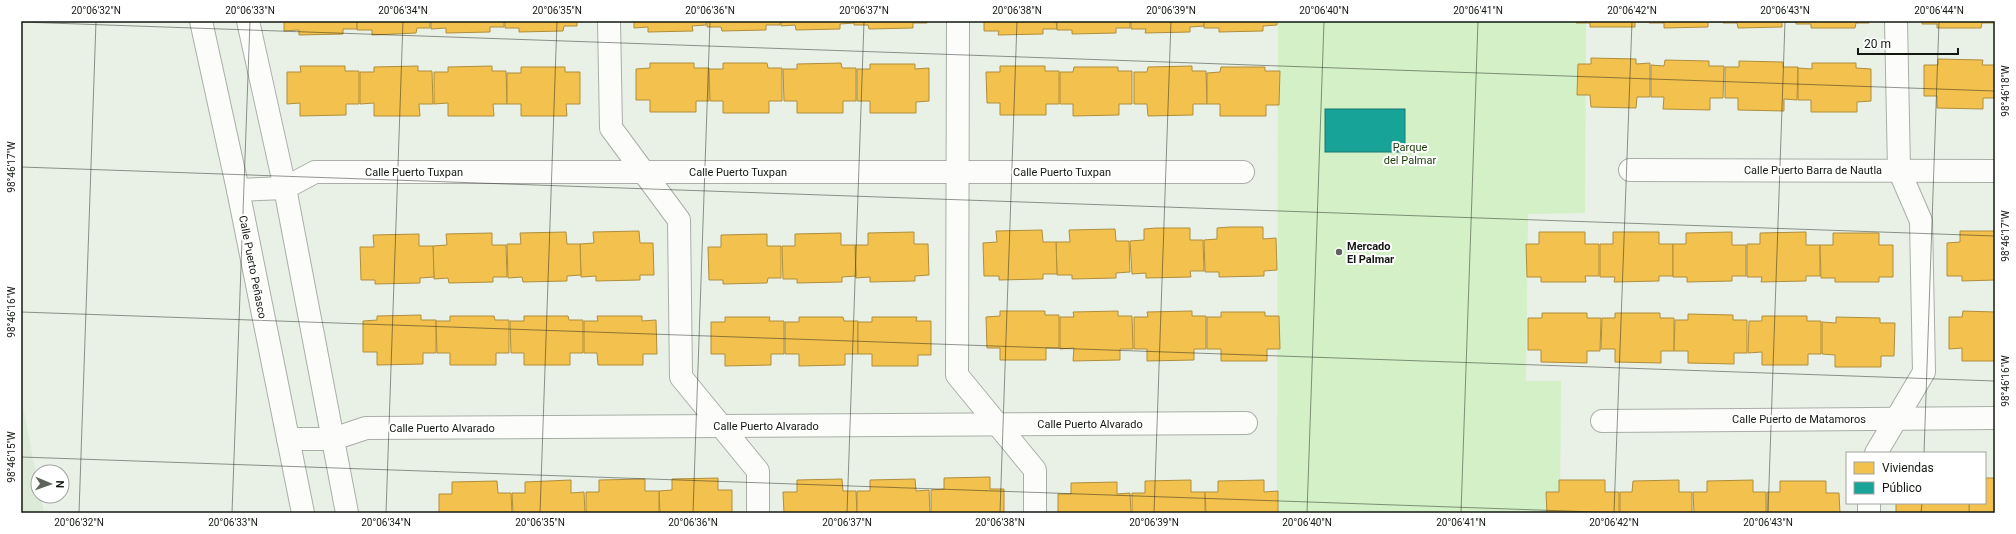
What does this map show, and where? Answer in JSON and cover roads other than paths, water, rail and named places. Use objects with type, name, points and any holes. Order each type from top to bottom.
[{"type":"street","name":"Calle Puerto Peñasco","points":[[202,21],[238,190],[303,513]]},
{"type":"street","points":[[248,21],[286,188],[347,513]]},
{"type":"street","points":[[609,21],[612,128],[679,220],[681,377],[758,472],[758,513]]},
{"type":"street","points":[[958,21],[957,375],[1035,470],[1036,513]]},
{"type":"street","points":[[1877,452],[1924,372],[1921,221],[1898,170],[1896,21]]},
{"type":"street","name":"Calle Puerto Barra de Nautla","points":[[1630,170],[1995,171]]},
{"type":"street","name":"Calle Puerto Tuxpan","points":[[238,190],[286,188],[315,172],[1243,172]]},
{"type":"street","name":"Calle Puerto de Matamoros","points":[[1602,420],[1995,418]]},
{"type":"street","name":"Calle Puerto Alvarado","points":[[288,439],[333,439],[366,428],[1246,423]]},
{"type":"place","name":"Mercado El Palmar","points":[[1339,252]]},
{"type":"park label","name":"Parque del Palmar","points":[[1410,153]]}]
